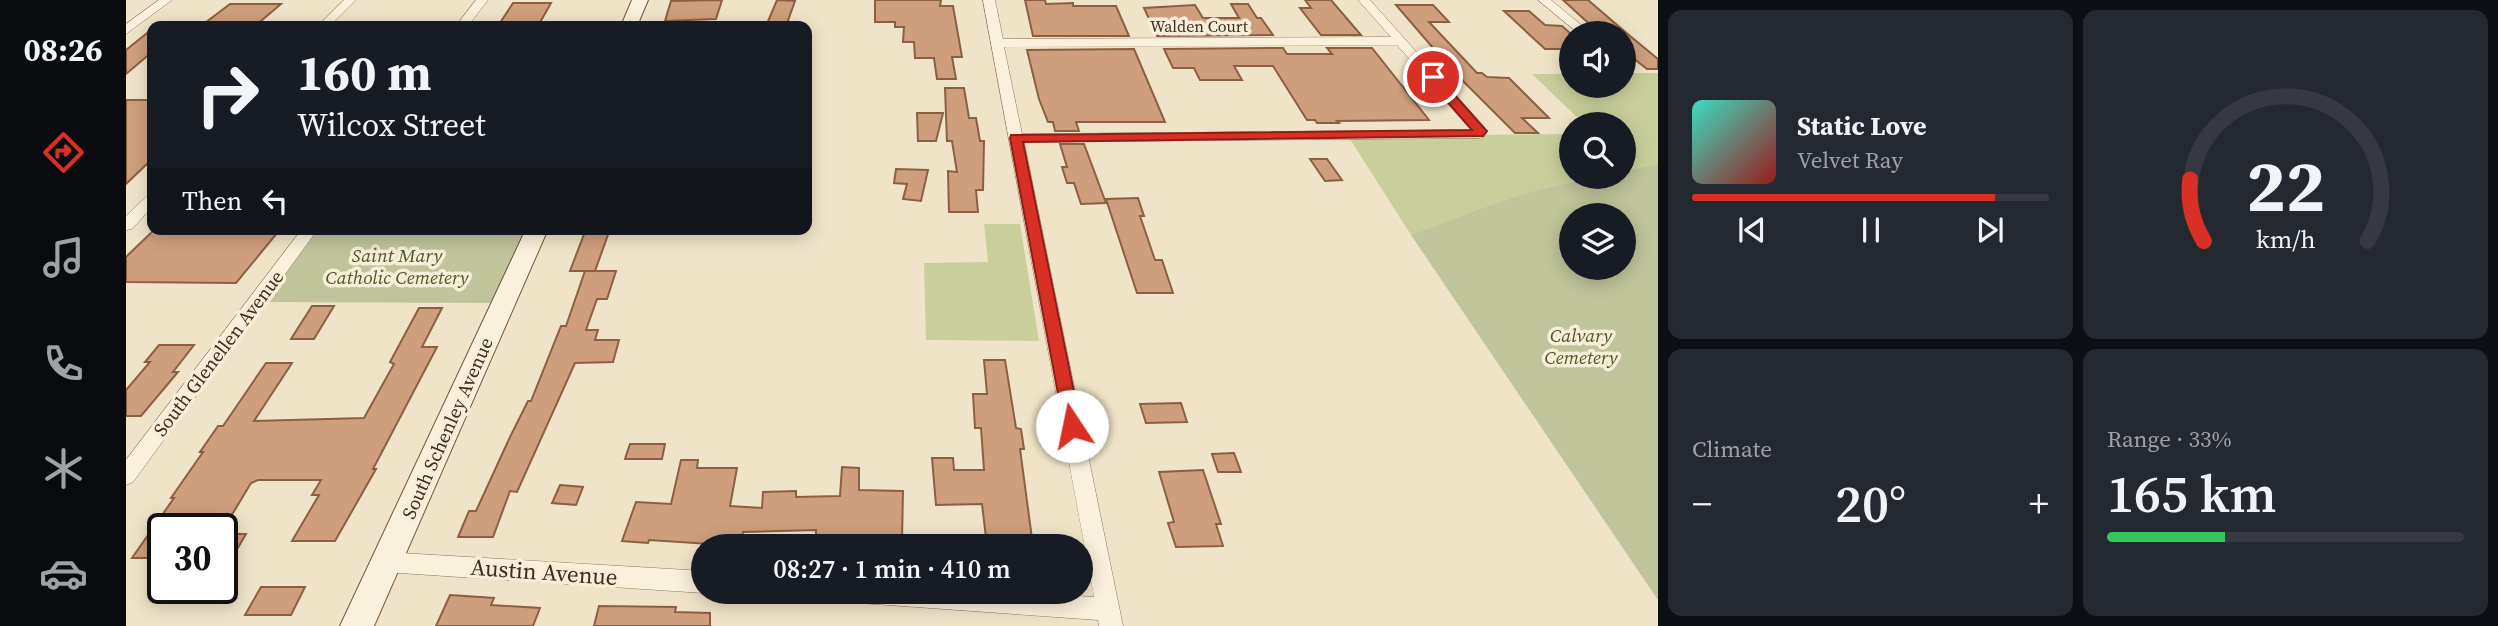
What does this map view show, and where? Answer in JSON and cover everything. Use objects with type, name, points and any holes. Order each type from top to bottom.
[{"type":"street","points":[[126,30],[166,0]]},
{"type":"street","points":[[329,21],[350,0]]},
{"type":"street","points":[[466,21],[482,0]]},
{"type":"street","points":[[631,21],[640,0]]},
{"type":"street","points":[[980,604],[1109,617],[989,0]]},
{"type":"street","points":[[1016,138],[1479,134],[1480,131],[1364,0]]},
{"type":"street","points":[[1544,0],[1571,21]]},
{"type":"street","name":"Walden Court","points":[[998,43],[1401,41]]},
{"type":"street","points":[[126,225],[147,204]]},
{"type":"street","name":"South Glenellen Avenue","points":[[126,476],[306,235]]},
{"type":"street","name":"South Schenley Avenue","points":[[357,626],[534,235]]},
{"type":"street","name":"Austin Avenue","points":[[384,562],[691,581]]},
{"type":"green space","points":[[1636,73],[1658,73],[1658,164],[1636,169],[1636,112],[1572,112],[1532,74],[1559,74],[1559,98],[1636,98]]},
{"type":"green space","points":[[1559,134],[1559,185],[1411,235],[1348,136]]},
{"type":"green space","name":"Calvary Cemetery","points":[[1658,164],[1658,600],[1411,235],[1559,185],[1559,189],[1636,189],[1636,169]]},
{"type":"green space","points":[[984,224],[1020,224],[1039,341],[926,340],[924,263],[988,262]]},
{"type":"green space","name":"Saint Mary Catholic Cemetery","points":[[306,235],[534,235],[504,303],[256,302]]},
{"type":"building","points":[[722,0],[716,19],[665,21],[671,1]]},
{"type":"building","points":[[777,0],[795,1],[788,21],[768,21]]},
{"type":"building","points":[[875,0],[941,0],[940,6],[953,6],[962,57],[952,57],[956,79],[937,79],[934,58],[915,58],[914,42],[903,42],[904,27],[895,27],[895,22],[875,22]]},
{"type":"building","points":[[1025,0],[1045,0],[1046,4],[1073,3],[1073,6],[1116,6],[1129,36],[1033,36]]},
{"type":"building","points":[[1305,0],[1331,0],[1361,35],[1321,35],[1300,8],[1311,8]]},
{"type":"building","points":[[1563,0],[1588,0],[1612,21],[1586,21]]},
{"type":"building","points":[[513,3],[551,3],[541,21],[501,21]]},
{"type":"building","points":[[230,4],[281,4],[261,21],[208,21]]},
{"type":"building","points":[[1231,4],[1248,4],[1273,35],[1157,36],[1144,8],[1195,5],[1203,18],[1239,18]]},
{"type":"building","points":[[1396,5],[1433,5],[1449,22],[1429,22],[1477,73],[1487,77],[1509,78],[1549,118],[1522,118],[1538,133],[1515,133],[1452,70]]},
{"type":"building","points":[[1504,11],[1529,11],[1545,25],[1559,26],[1559,49],[1545,49]]},
{"type":"building","points":[[147,33],[147,56],[126,74],[126,50]]},
{"type":"building","points":[[1636,41],[1658,59],[1658,69],[1647,69],[1636,60]]},
{"type":"building","points":[[1283,48],[1287,54],[1332,54],[1327,48],[1372,48],[1429,120],[1317,123],[1315,120],[1307,120],[1273,66],[1234,66],[1242,80],[1200,80],[1194,68],[1173,68],[1164,49]]},
{"type":"building","points":[[1134,49],[1165,122],[1076,122],[1079,131],[1055,131],[1053,122],[1048,122],[1039,99],[1027,50]]},
{"type":"building","points":[[945,88],[964,88],[969,118],[976,118],[980,141],[984,141],[983,190],[976,190],[978,212],[949,212],[948,171],[957,172],[952,141],[947,141]]},
{"type":"building","points":[[126,100],[147,100],[147,164],[126,184]]},
{"type":"building","points":[[917,113],[943,113],[936,141],[918,141]]},
{"type":"building","points":[[1060,144],[1084,144],[1106,203],[1081,204],[1074,183],[1067,183],[1062,167],[1067,167]]},
{"type":"building","points":[[1310,159],[1327,159],[1342,180],[1325,181]]},
{"type":"building","points":[[896,169],[928,170],[921,201],[903,199],[907,184],[894,183]]},
{"type":"building","points":[[1138,198],[1144,216],[1140,216],[1155,260],[1162,260],[1173,293],[1137,293],[1106,199]]},
{"type":"building","points":[[149,235],[276,235],[236,283],[126,282],[126,257]]},
{"type":"building","points":[[584,235],[608,235],[595,271],[570,271]]},
{"type":"building","points":[[585,271],[616,271],[607,299],[597,299],[586,330],[598,330],[595,340],[619,340],[613,362],[575,363],[517,492],[510,491],[493,537],[458,537],[469,511],[476,511],[528,401],[531,401],[561,326],[566,326]]},
{"type":"building","points":[[312,306],[334,306],[314,339],[291,339]]},
{"type":"building","points":[[419,308],[442,308],[422,347],[437,347],[373,469],[376,469],[335,541],[292,541],[319,495],[312,495],[321,480],[258,480],[251,483],[233,513],[164,513],[203,452],[200,452],[218,426],[223,426],[266,363],[292,363],[254,421],[364,418],[394,364],[390,362]]},
{"type":"building","points":[[159,345],[194,345],[173,372],[178,372],[141,416],[126,416],[126,390],[150,362],[145,362]]},
{"type":"building","points":[[984,360],[1005,360],[1016,428],[1021,429],[1024,449],[1020,449],[1031,534],[986,534],[982,504],[936,505],[932,458],[953,458],[954,470],[984,470],[981,428],[975,428],[973,394],[987,394]]},
{"type":"building","points":[[1181,403],[1187,422],[1146,423],[1140,404]]},
{"type":"building","points":[[630,444],[665,444],[662,459],[625,459]]},
{"type":"building","points":[[1234,453],[1241,472],[1218,472],[1212,454]]},
{"type":"building","points":[[681,460],[698,460],[697,468],[737,468],[730,506],[762,508],[763,492],[796,491],[796,497],[840,496],[842,467],[859,468],[859,490],[903,491],[902,534],[816,534],[816,530],[691,534],[691,543],[622,541],[636,502],[671,504]]},
{"type":"building","points":[[1203,470],[1221,524],[1216,524],[1223,546],[1176,547],[1168,523],[1174,522],[1159,472]]},
{"type":"building","points":[[560,485],[583,487],[576,505],[552,503]]},
{"type":"building","points":[[238,534],[246,534],[238,548]]},
{"type":"building","points":[[147,537],[147,558],[132,558]]},
{"type":"building","points":[[261,587],[305,587],[291,615],[245,615]]},
{"type":"building","points":[[450,595],[494,598],[491,605],[540,608],[533,626],[436,626]]},
{"type":"building","points":[[599,606],[676,607],[675,612],[710,613],[710,626],[594,626]]},
{"type":"route","points":[[1072,426],[1016,138],[1479,134],[1480,131],[1433,77]]}]
